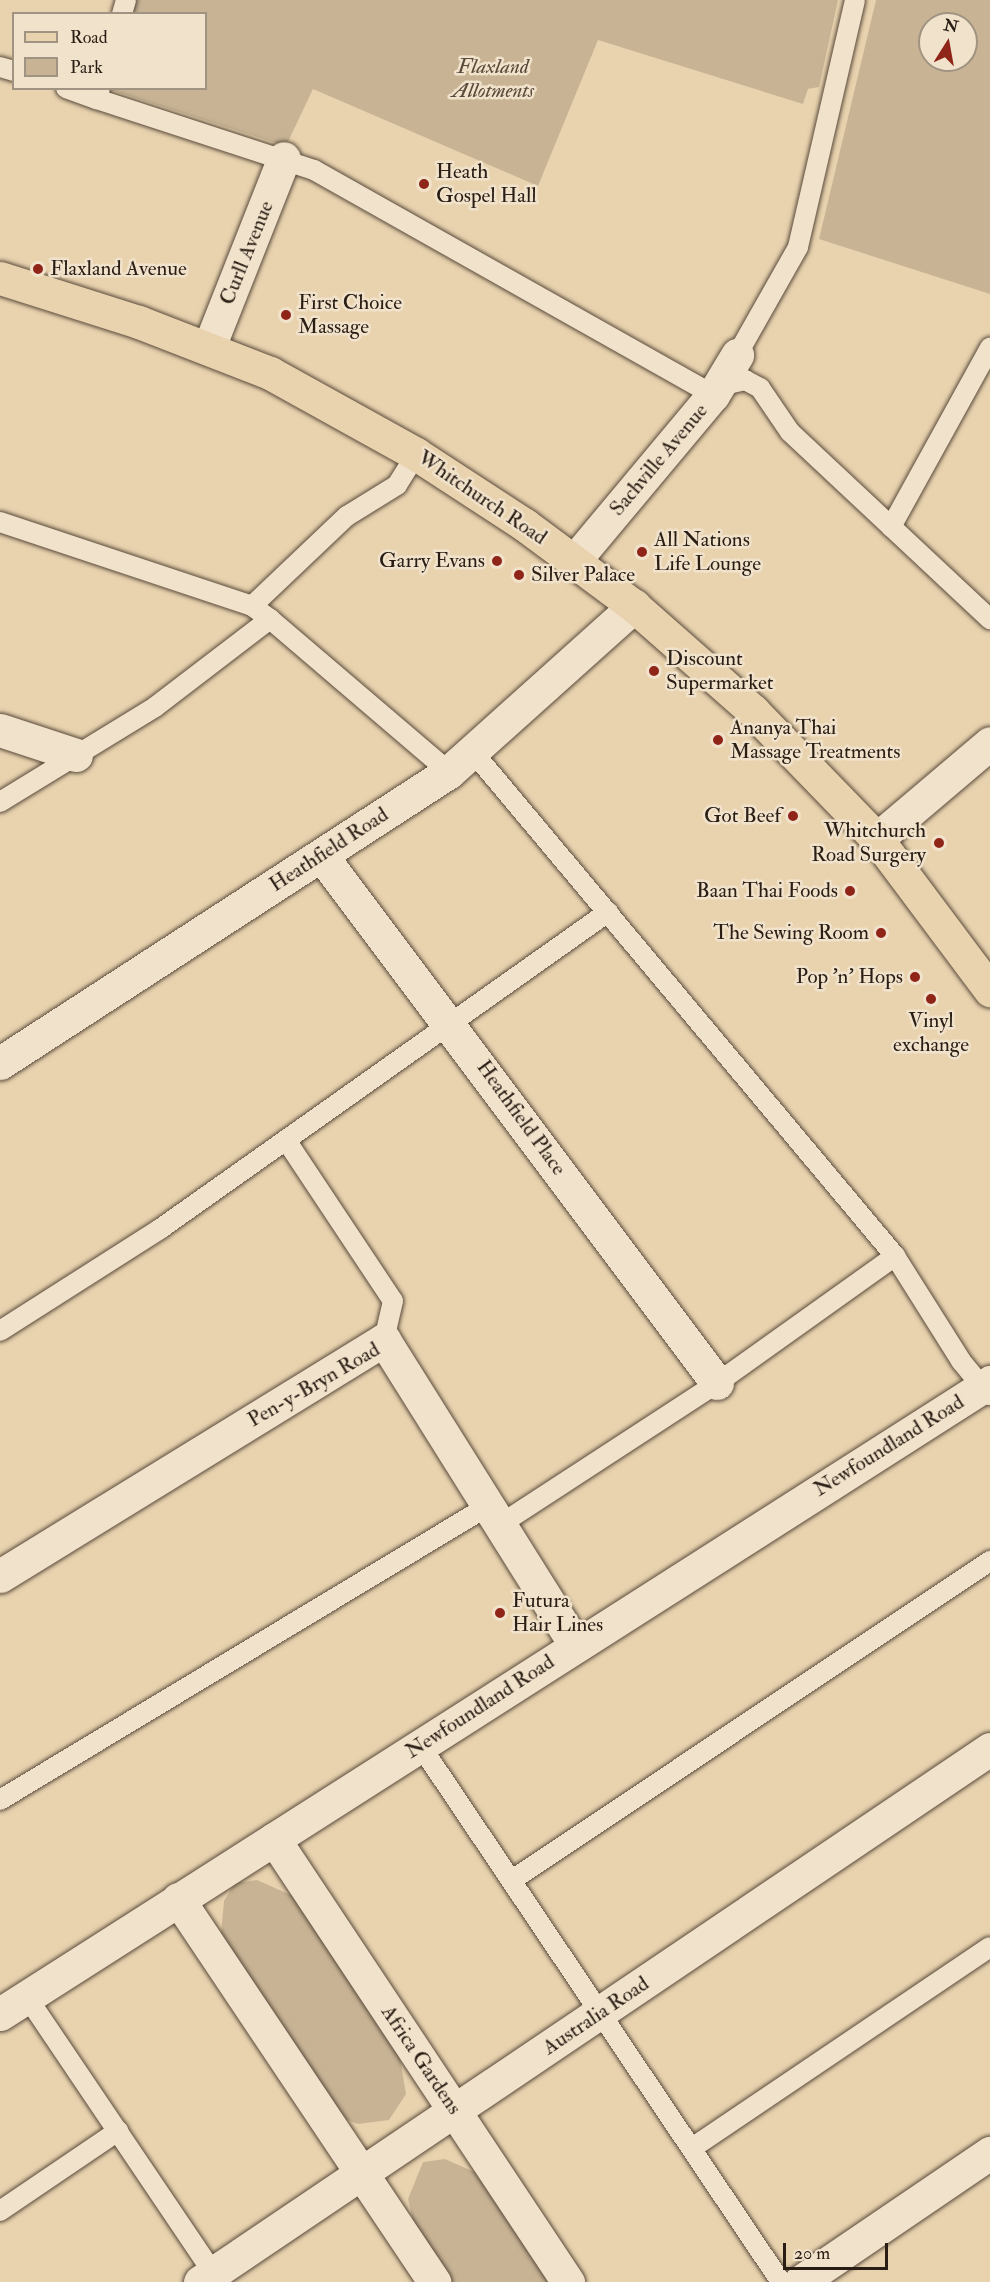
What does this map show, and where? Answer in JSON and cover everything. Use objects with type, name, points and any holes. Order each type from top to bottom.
[{"type":"main road","name":"Whitchurch Road","points":[[0,278],[209,347],[324,400],[416,454],[574,561],[634,606],[753,711],[877,838],[990,990]]},
{"type":"street","name":"Curll Avenue","points":[[209,347],[284,158]]},
{"type":"street","name":"Sachville Avenue","points":[[574,561],[716,391],[737,355]]},
{"type":"street","name":"Heathfield Road","points":[[0,1062],[461,762],[634,606]]},
{"type":"street","points":[[0,730],[76,755]]},
{"type":"street","points":[[877,838],[990,744]]},
{"type":"street","name":"Heathfield Place","points":[[321,855],[452,1024],[717,1383]]},
{"type":"street","name":"Pen-y-Bryn Road","points":[[0,1576],[384,1340],[576,1646]]},
{"type":"street","name":"Newfoundland Road","points":[[14,2006],[576,1646],[988,1388]]},
{"type":"street","name":"Australia Road","points":[[211,2279],[990,1749]]},
{"type":"street","name":"Africa Gardens","points":[[274,1839],[568,2282]]},
{"type":"street","points":[[178,1899],[434,2282]]},
{"type":"street","points":[[800,2282],[990,2153]]},
{"type":"lane","points":[[737,355],[798,248],[855,0]]},
{"type":"lane","points":[[77,90],[98,94],[314,170],[716,391],[745,380],[760,388],[784,425],[990,619]]},
{"type":"lane","points":[[891,526],[990,348]]},
{"type":"lane","points":[[252,606],[360,505],[397,485],[416,454]]},
{"type":"lane","points":[[0,522],[252,606],[461,762],[608,912],[895,1256],[988,1388]]},
{"type":"lane","points":[[0,802],[155,707],[270,619]]},
{"type":"lane","points":[[0,1331],[286,1140],[608,912]]},
{"type":"lane","points":[[286,1140],[393,1301],[384,1340]]},
{"type":"lane","points":[[0,1800],[493,1516],[717,1383],[895,1256]]},
{"type":"lane","points":[[512,1880],[990,1561]]},
{"type":"lane","points":[[420,1745],[602,2012],[781,2282]]},
{"type":"lane","points":[[692,2148],[990,1947]]},
{"type":"lane","points":[[14,2006],[118,2131],[211,2279]]},
{"type":"lane","points":[[0,2211],[118,2131]]},
{"type":"green space","name":"Flaxland Allotments","points":[[136,0],[838,0],[819,87],[808,89],[803,104],[598,40],[538,186],[313,89],[286,146],[111,90],[207,90],[207,12],[132,12]]},
{"type":"green space","points":[[876,0],[990,0],[990,294],[819,239]]},
{"type":"green space","points":[[257,1880],[293,1896],[400,2058],[406,2094],[389,2120],[358,2124],[342,2118],[229,1958],[221,1933],[224,1901],[235,1883]]},
{"type":"green space","points":[[445,2159],[481,2175],[552,2282],[447,2282],[417,2237],[408,2199],[423,2162]]},
{"type":"place","name":"Heath Gospel Hall","points":[[424,184]]},
{"type":"place","name":"Flaxland Avenue","points":[[38,269]]},
{"type":"place","name":"First Choice Massage","points":[[286,315]]},
{"type":"place","name":"All Nations Life Lounge","points":[[642,552]]},
{"type":"place","name":"Garry Evans","points":[[497,561]]},
{"type":"place","name":"Silver Palace","points":[[519,575]]},
{"type":"place","name":"Discount Supermarket","points":[[654,671]]},
{"type":"place","name":"Ananya Thai Massage Treatments","points":[[718,740]]},
{"type":"place","name":"Got Beef","points":[[793,816]]},
{"type":"place","name":"Whitchurch Road Surgery","points":[[939,843]]},
{"type":"place","name":"Baan Thai Foods","points":[[850,891]]},
{"type":"place","name":"The Sewing Room","points":[[881,933]]},
{"type":"place","name":"Pop 'n' Hops","points":[[915,977]]},
{"type":"place","name":"Vinyl exchange","points":[[931,999]]},
{"type":"place","name":"Futura Hair Lines","points":[[500,1613]]}]
